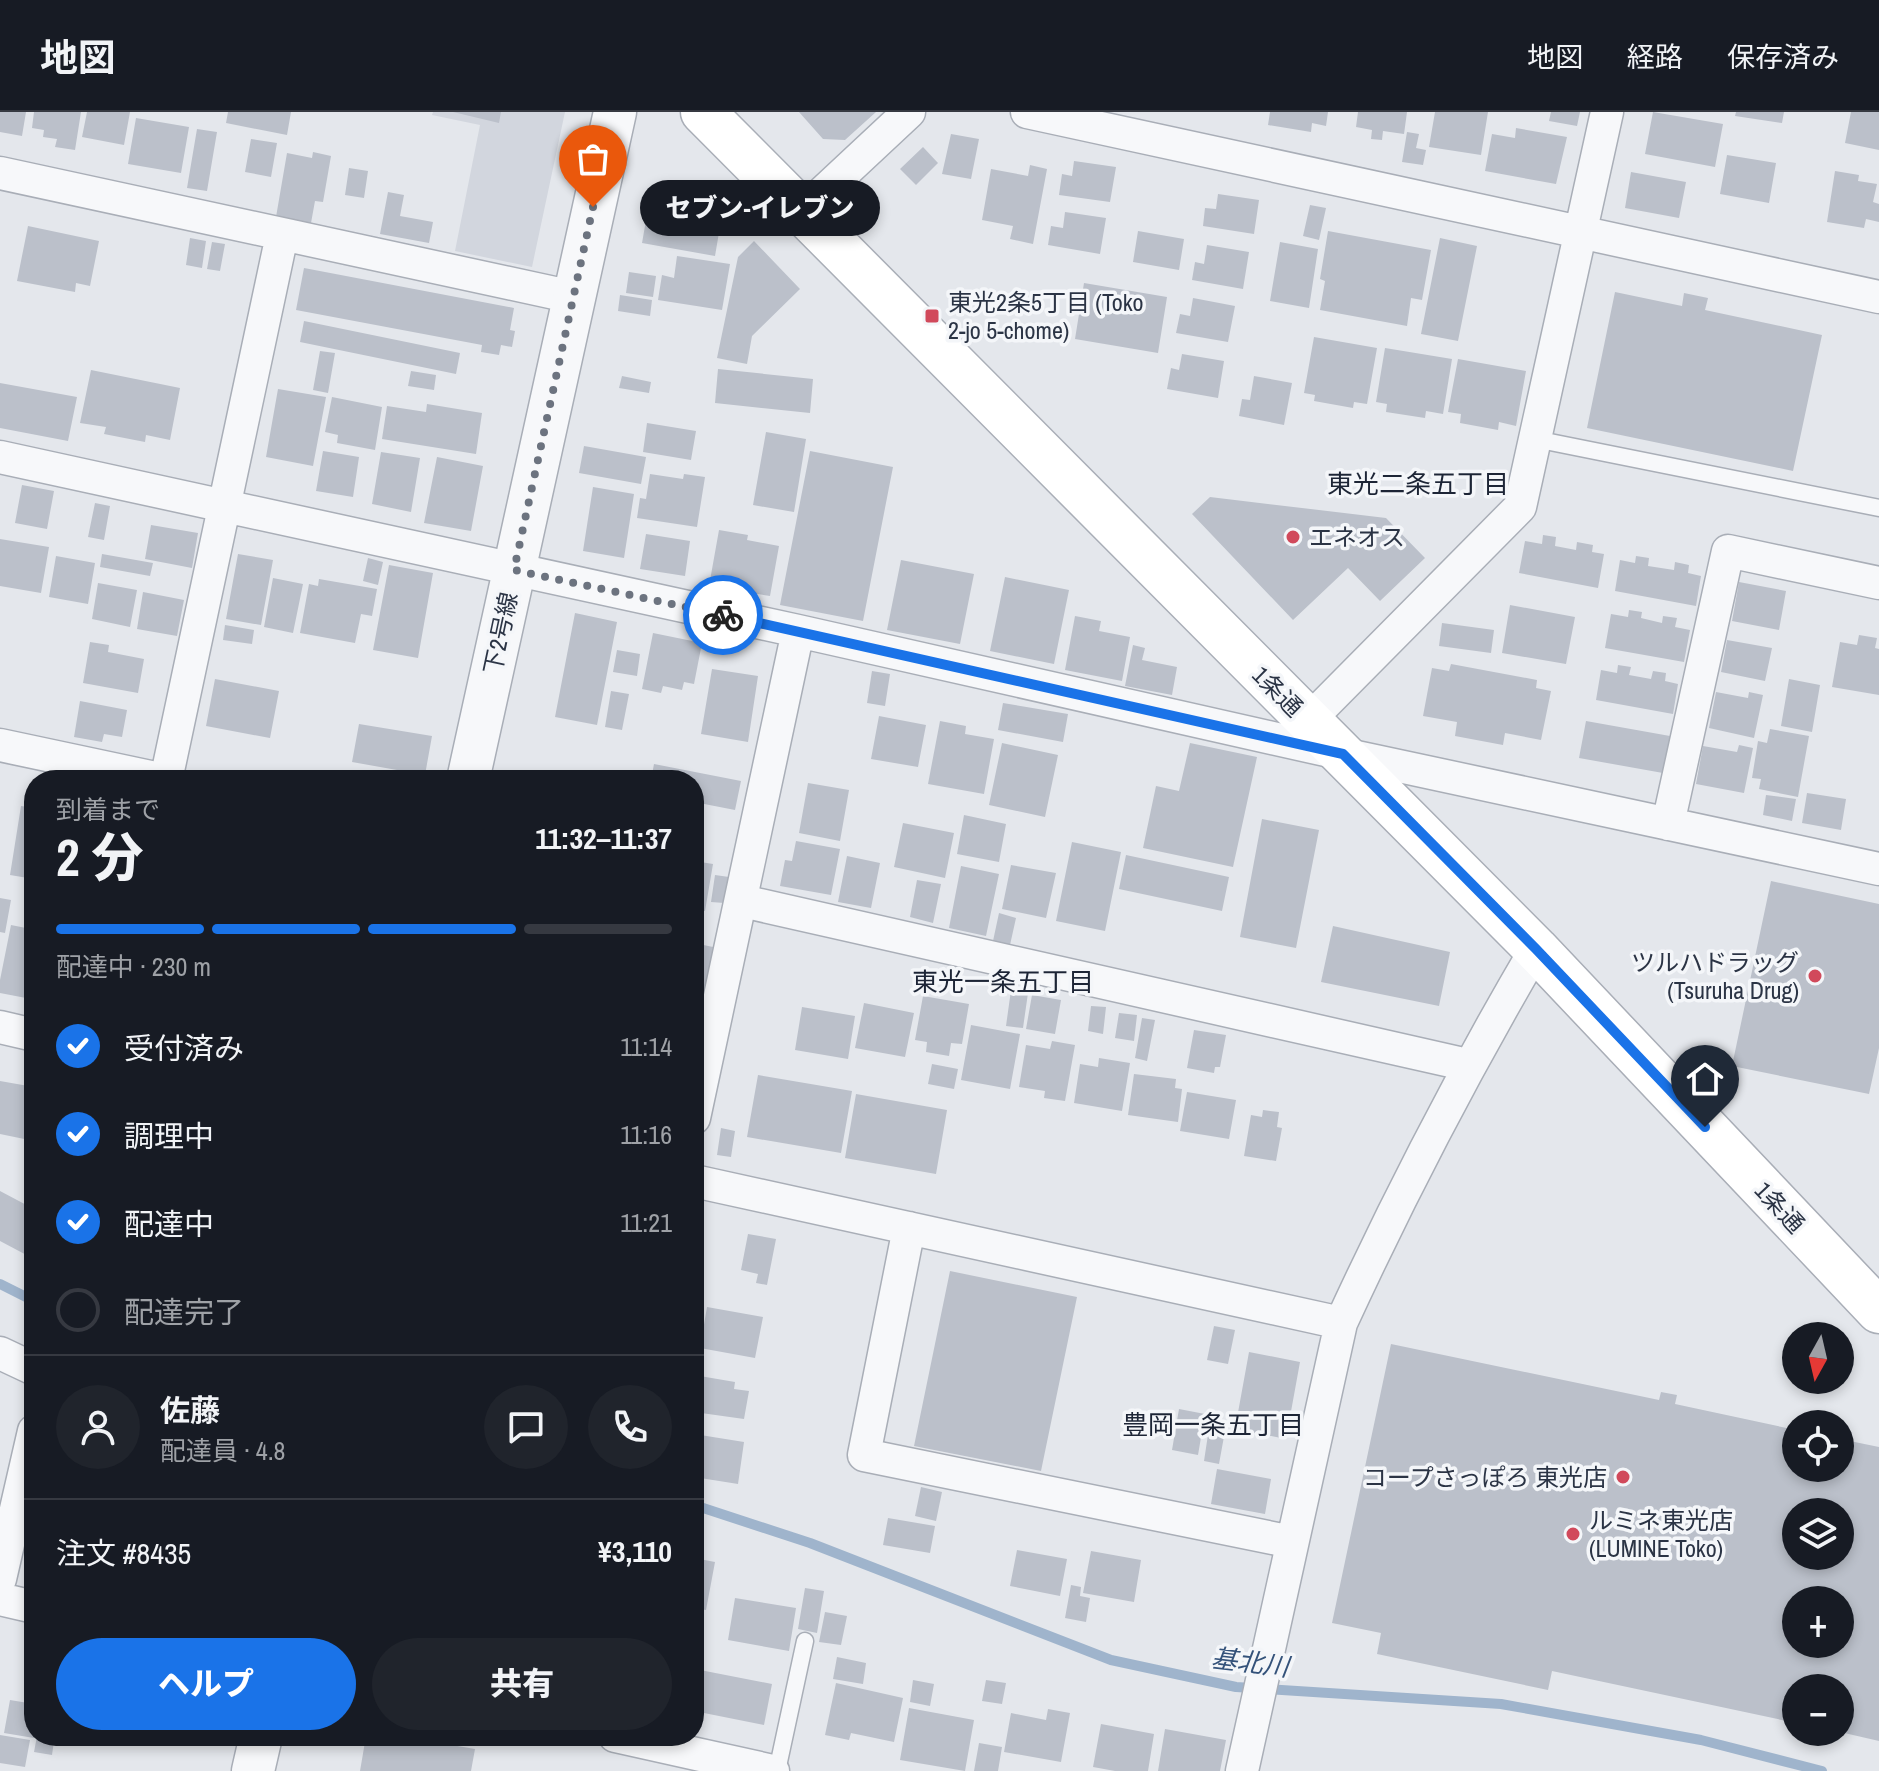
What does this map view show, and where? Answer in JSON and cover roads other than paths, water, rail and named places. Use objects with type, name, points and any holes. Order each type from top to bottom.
[{"type":"main road","name":"1条通","points":[[703,112],[1536,949],[1879,1311]]},
{"type":"street","name":"下2号線","points":[[470,770],[615,112]]},
{"type":"street","points":[[803,211],[909,112]]},
{"type":"street","points":[[1027,112],[1879,297]]},
{"type":"street","points":[[1308,721],[1520,507],[1607,112]]},
{"type":"street","points":[[0,173],[573,297]]},
{"type":"street","points":[[168,770],[282,235]]},
{"type":"street","points":[[0,457],[798,631],[1343,754],[1879,869]]},
{"type":"street","points":[[1668,824],[1728,551],[1879,583]]},
{"type":"street","points":[[704,1073],[798,631]]},
{"type":"street","points":[[0,745],[119,770]]},
{"type":"street","points":[[742,901],[1468,1065]]},
{"type":"street","points":[[1242,1771],[1341,1323],[1468,1065],[1536,949]]},
{"type":"street","points":[[0,1027],[24,1033]]},
{"type":"street","points":[[704,1183],[1341,1323]]},
{"type":"street","points":[[909,1228],[864,1455],[1292,1542]]},
{"type":"street","points":[[0,1353],[24,1364]]},
{"type":"street","points":[[0,1579],[24,1475]]},
{"type":"street","points":[[0,1599],[24,1605]]},
{"type":"street","points":[[253,1771],[259,1746]]},
{"type":"street","points":[[661,1746],[775,1771]]},
{"type":"lane","points":[[1535,439],[1879,508]]},
{"type":"lane","points":[[775,1771],[805,1641]]},
{"type":"waterway","name":"基北川","points":[[0,1284],[24,1296]]},
{"type":"waterway","name":"基北川","points":[[704,1508],[810,1543],[1111,1660],[1236,1687],[1501,1704],[1701,1740],[1822,1771]]},
{"type":"place","name":"セブン-イレブン","points":[[593,207]]},
{"type":"place","name":"東光2条5丁目 (Toko 2-jo 5-chome)","points":[[932,316]]},
{"type":"place","name":"エネオス","points":[[1293,537]]},
{"type":"place","name":"ツルハドラッグ (Tsuruha Drug)","points":[[1815,976]]},
{"type":"place","name":"コープさっぽろ 東光店","points":[[1623,1477]]},
{"type":"place","name":"ルミネ東光店 (LUMINE Toko)","points":[[1573,1534]]},
{"type":"district","name":"東光二条五丁目","points":[[1418,483]]},
{"type":"district","name":"東光一条五丁目","points":[[1003,981]]},
{"type":"district","name":"豊岡一条五丁目","points":[[1213,1424]]}]
